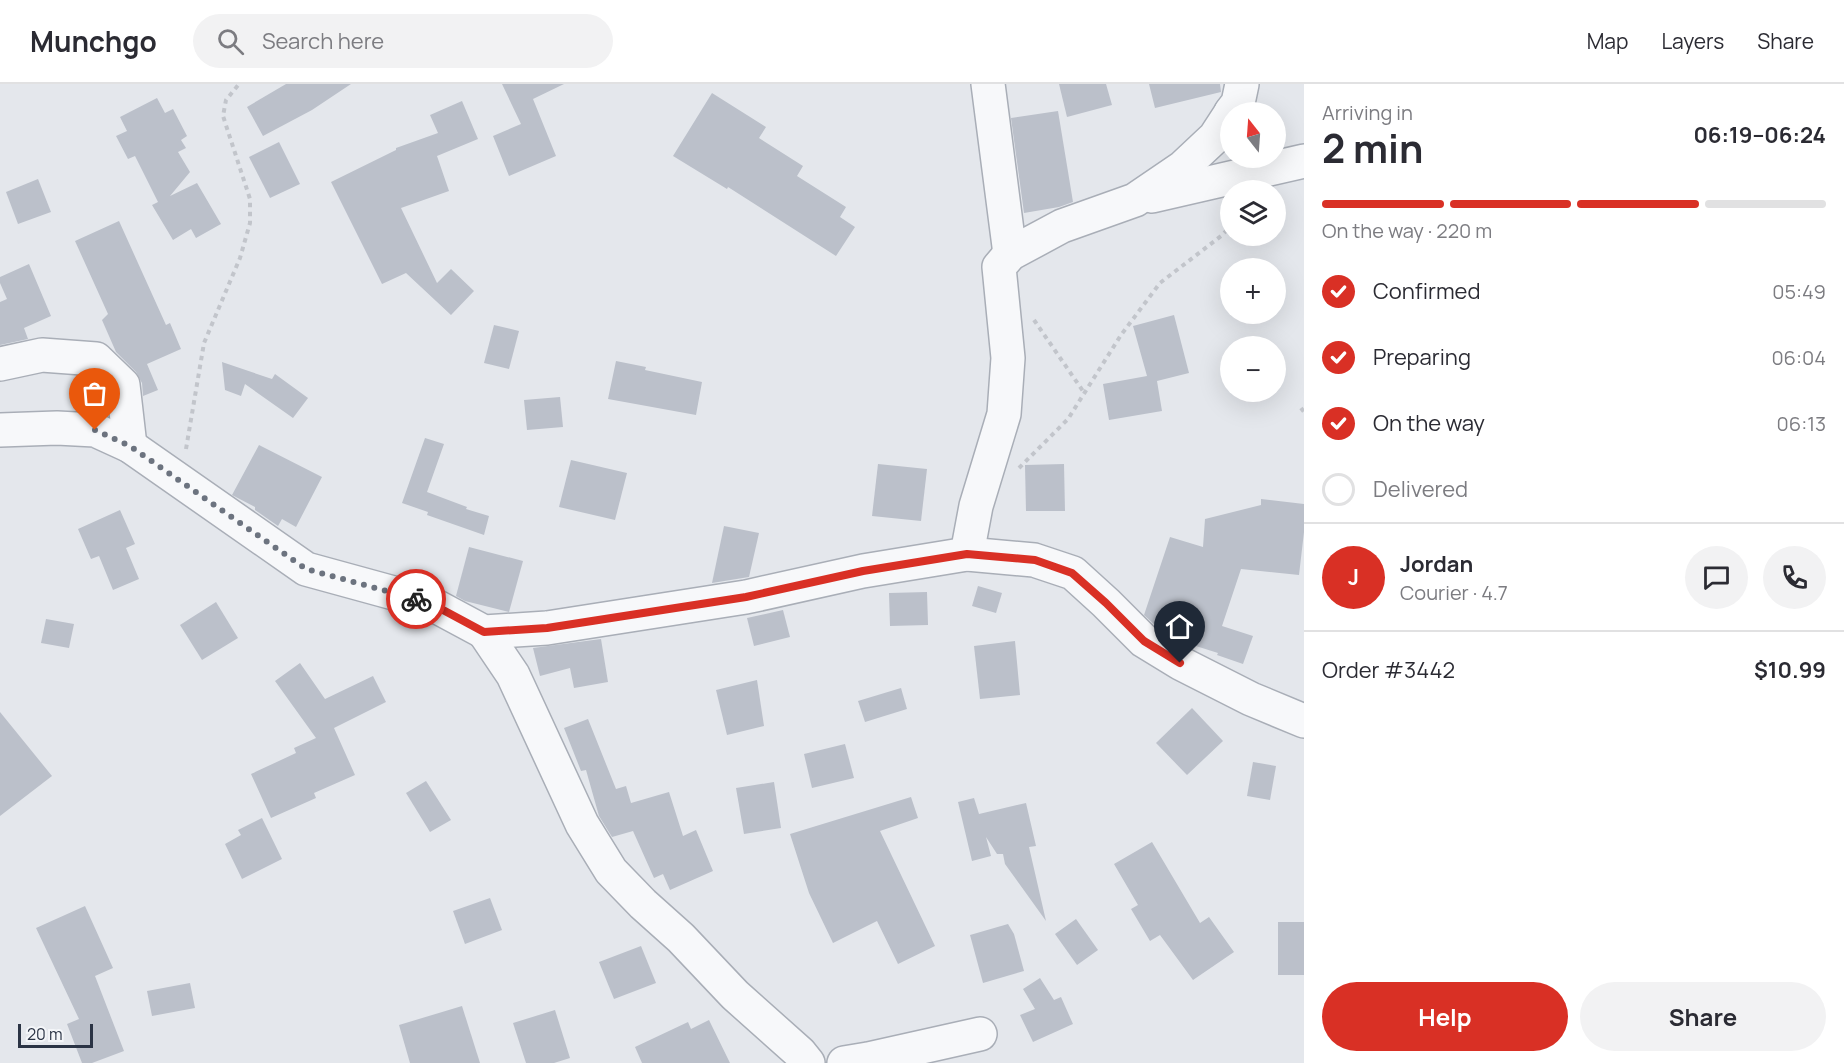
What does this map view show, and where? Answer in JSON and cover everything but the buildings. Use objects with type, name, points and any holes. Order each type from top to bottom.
[{"type":"street","points":[[988,84],[1010,254]]},
{"type":"street","points":[[1238,102],[1242,84]]},
{"type":"street","points":[[1136,200],[1182,168],[1220,130]]},
{"type":"street","points":[[967,554],[976,506],[1004,414],[1008,358],[999,267],[1010,254],[1062,226],[1136,200],[1304,161]]},
{"type":"street","points":[[0,364],[42,355],[96,359],[123,385],[130,446]]},
{"type":"street","points":[[0,430],[57,428],[95,430],[130,446],[306,569],[430,603],[484,632],[513,675],[582,825],[611,871],[681,938],[735,995],[804,1058],[834,1063]]},
{"type":"street","points":[[484,632],[547,628],[746,597],[863,571],[967,554],[1035,560],[1072,573],[1144,641],[1180,663],[1251,699],[1304,721]]},
{"type":"street","points":[[844,1063],[980,1034]]},
{"type":"path","points":[[181,483],[190,417],[204,343],[240,258],[250,222],[250,199],[223,116],[226,100],[239,84]]},
{"type":"path","points":[[1013,473],[1068,419],[1121,335],[1160,283],[1220,237]]},
{"type":"path","points":[[1031,311],[1033,319],[1045,333],[1085,394]]},
{"type":"way so far","points":[[95,430],[130,446],[306,569],[416,599]]},
{"type":"route","points":[[416,599],[430,603],[484,632],[547,628],[746,597],[863,571],[967,554],[1035,560],[1072,573],[1144,641],[1180,663]]}]
